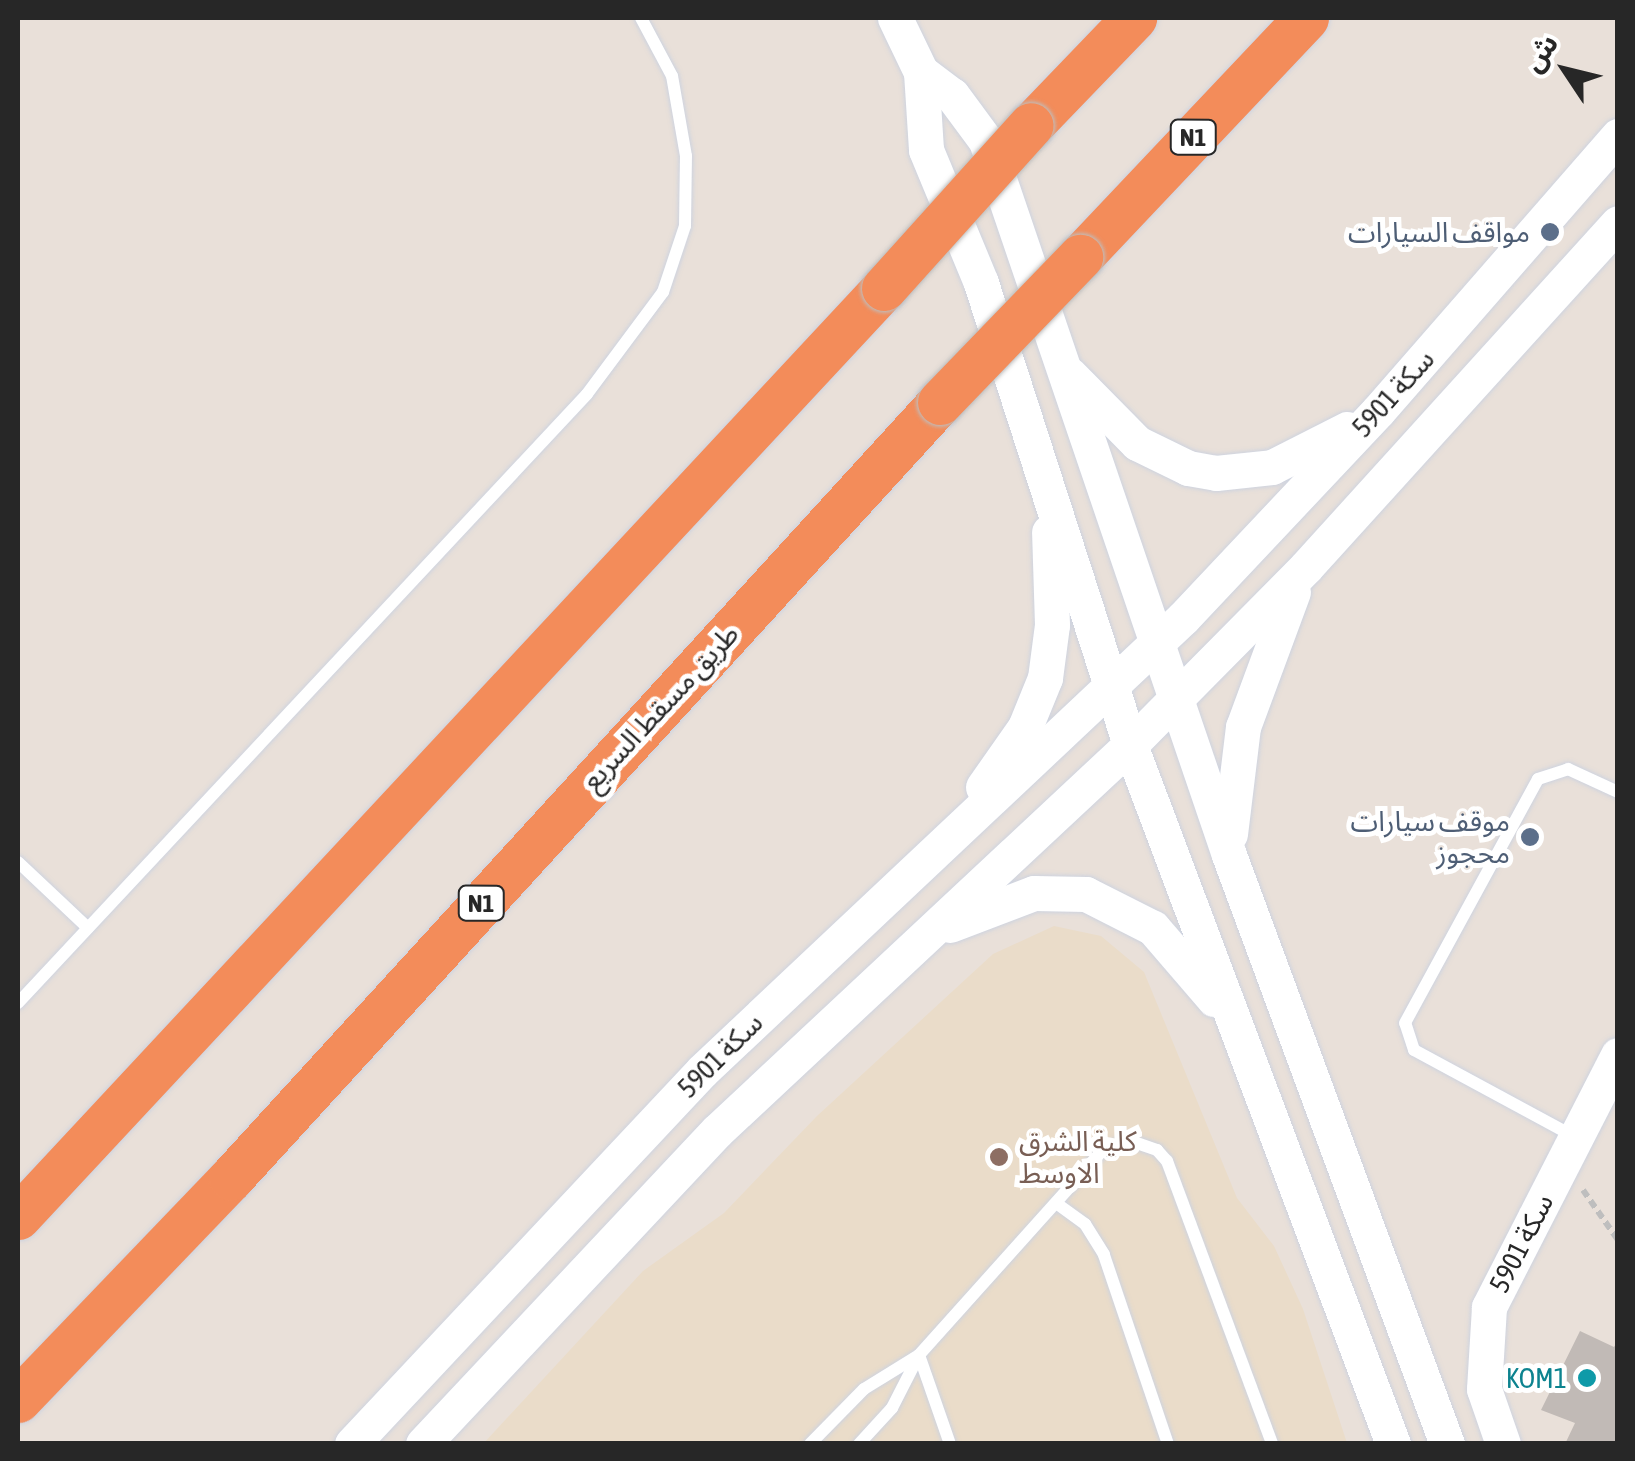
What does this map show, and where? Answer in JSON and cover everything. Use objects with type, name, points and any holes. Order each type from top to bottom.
[{"type":"highway","points":[[18,1218],[884,288],[1030,125],[1134,18]]},
{"type":"highway","name":"طريق مسقط السريع","points":[[18,1400],[231,1178],[940,402],[1306,18]]},
{"type":"street","points":[[894,18],[921,72],[926,150],[981,284],[1130,746],[1392,1444]]},
{"type":"street","points":[[921,72],[952,95],[986,140],[1230,856],[1447,1444]]},
{"type":"street","name":"سكة 5901","points":[[352,1444],[702,1071],[1159,642],[1378,411],[1618,136]]},
{"type":"street","name":"سكة 5901","points":[[423,1444],[704,1144],[1130,746],[1306,567],[1618,223]]},
{"type":"street","points":[[1061,365],[1137,443],[1175,463],[1216,473],[1272,467],[1378,411]]},
{"type":"street","points":[[931,855],[1011,750],[1037,703],[1052,625],[1048,491]]},
{"type":"street","points":[[1230,856],[1235,770],[1254,685],[1306,567]]},
{"type":"street","points":[[926,936],[1034,894],[1086,894],[1153,928],[1232,1020]]},
{"type":"street","name":"سكة 5901","points":[[1503,1444],[1484,1389],[1484,1334],[1500,1282],[1618,1055]]},
{"type":"lane","points":[[18,1003],[587,394],[663,292],[685,226],[686,156],[672,76],[641,18]]},
{"type":"lane","points":[[1575,1138],[1414,1050],[1405,1023],[1538,779],[1568,769],[1618,792]]},
{"type":"lane","points":[[18,863],[88,928]]},
{"type":"lane","points":[[858,1444],[892,1408],[919,1355],[1056,1203],[1114,1144],[1128,1140],[1157,1150],[1173,1174],[1272,1444]]},
{"type":"lane","points":[[1056,1203],[1085,1224],[1104,1255],[1168,1444]]},
{"type":"lane","points":[[810,1444],[864,1388],[919,1355]]},
{"type":"lane","points":[[919,1355],[950,1444]]},
{"type":"path","points":[[1556,1175],[1585,1191],[1618,1240]]},
{"type":"shaded area","name":"كلية الشرق الاوسط","points":[[1054,926],[1101,936],[1144,972],[1237,1198],[1274,1246],[1303,1309],[1347,1443],[483,1444],[643,1271],[724,1213],[817,1116],[993,954]]},
{"type":"building","name":"KOM1","points":[[1580,1331],[1614,1347],[1618,1341],[1618,1444],[1565,1444],[1575,1423],[1541,1410]]},
{"type":"place","name":"مواقف السيارات","points":[[1550,232]]},
{"type":"place","name":"موقف سيارات محجوز","points":[[1530,837]]},
{"type":"place","name":"كلية الشرق الاوسط","points":[[999,1157]]},
{"type":"place","name":"KOM1","points":[[1587,1378]]}]
